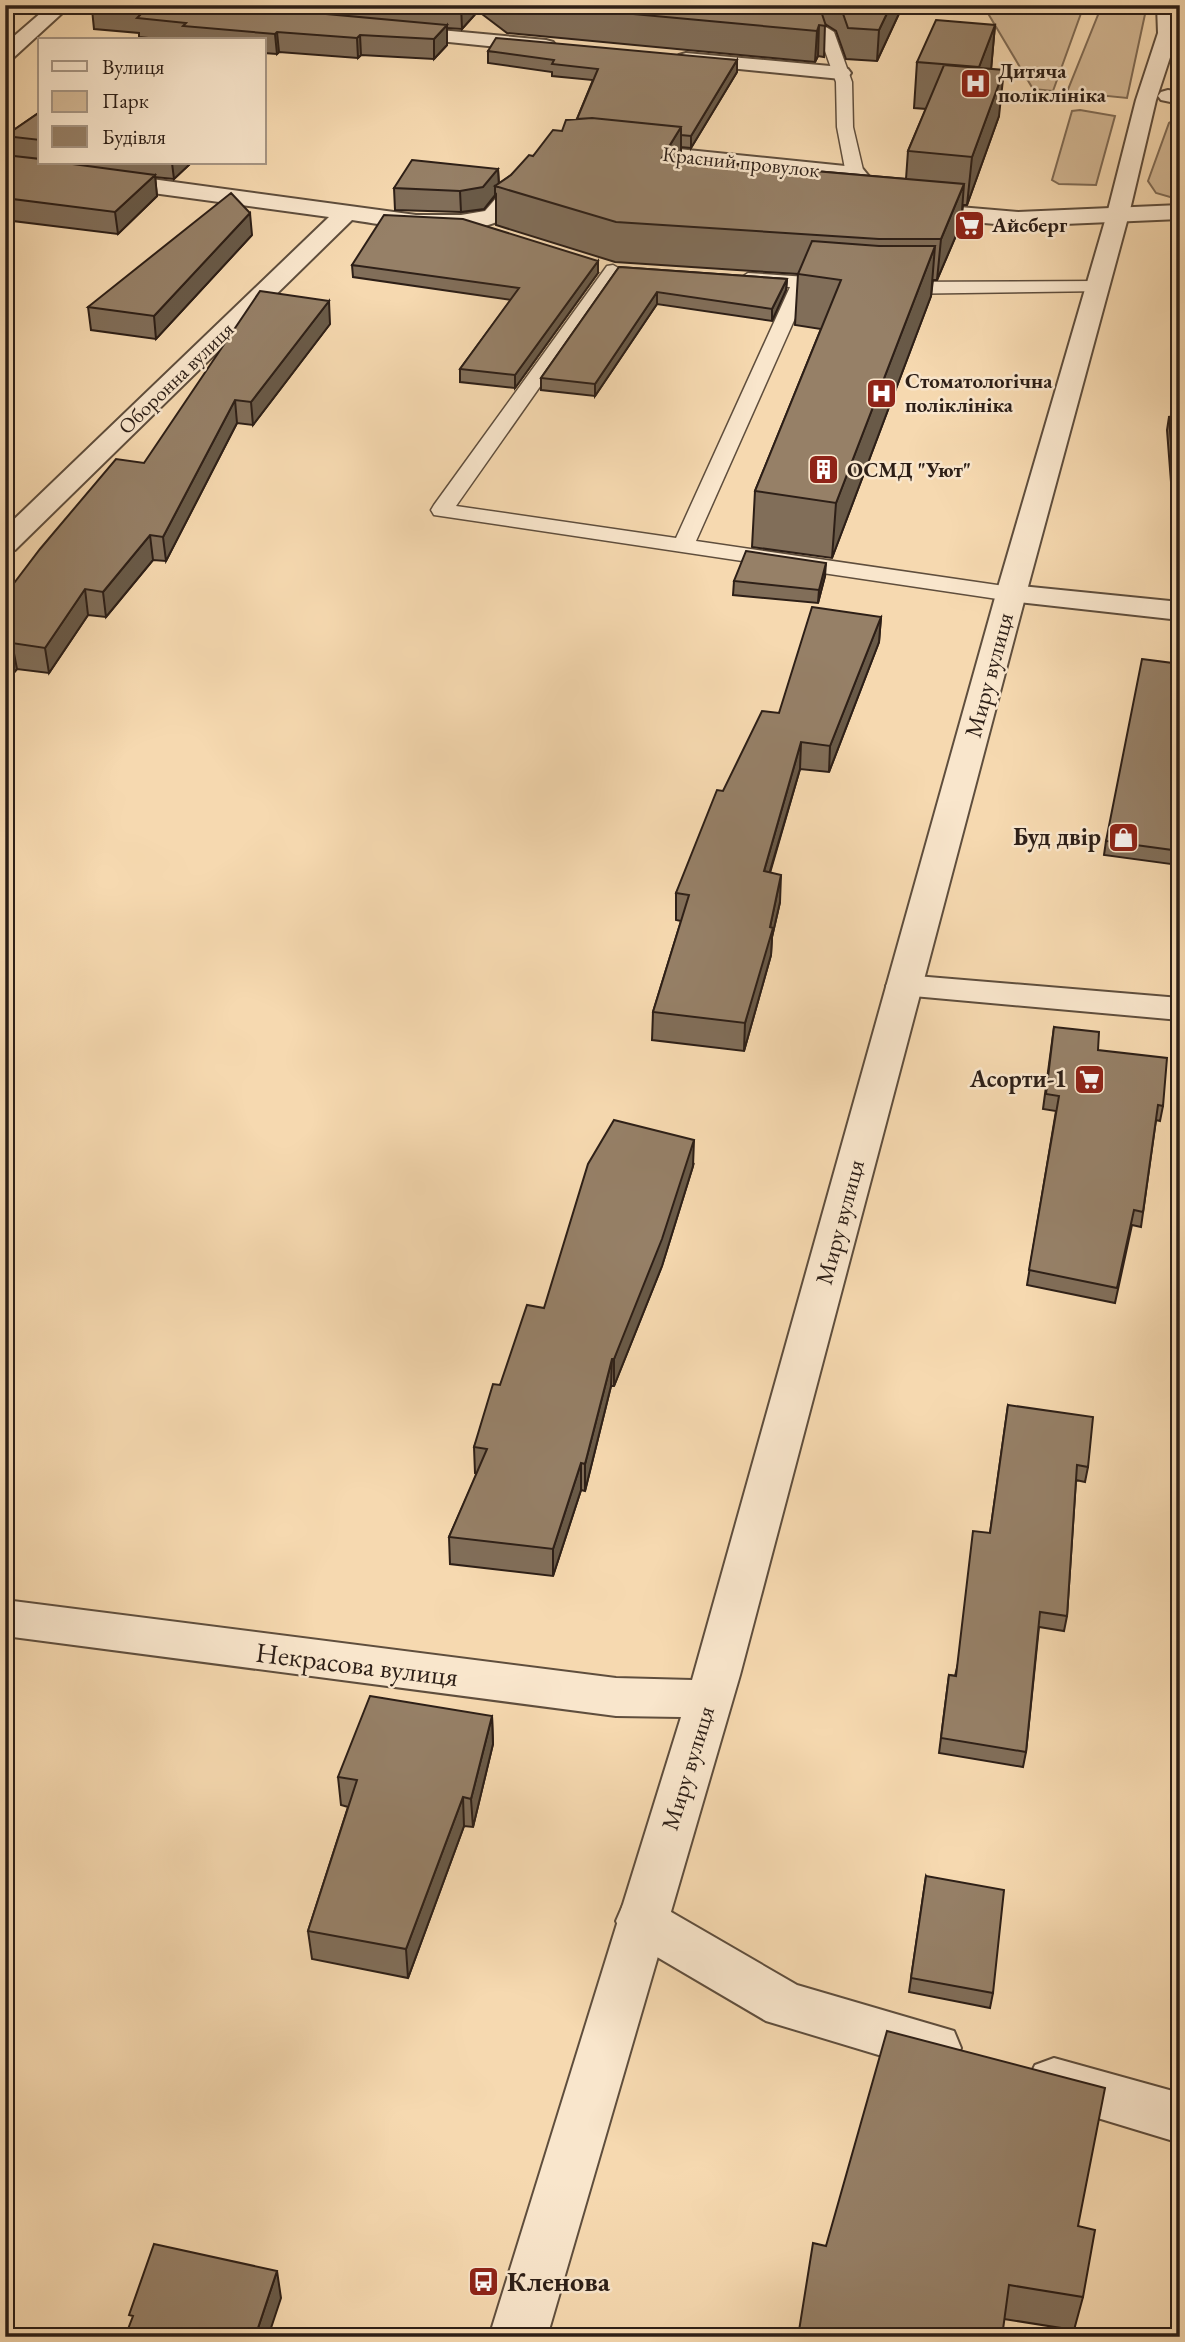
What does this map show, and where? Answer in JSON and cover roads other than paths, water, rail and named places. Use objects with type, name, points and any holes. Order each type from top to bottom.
[{"type":"street","points":[[5,55],[62,5]]},
{"type":"street","name":"Миру вулиця","points":[[518,2337],[709,1699],[1011,594],[1118,214],[1168,95],[1167,5]]},
{"type":"street","points":[[371,30],[564,48]]},
{"type":"street","points":[[661,57],[841,73]]},
{"type":"street","name":"Красний провулок","points":[[606,148],[855,174],[882,207],[1018,219],[1180,212]]},
{"type":"street","points":[[5,166],[416,222],[461,222],[493,216],[541,159]]},
{"type":"street","name":"Оборонна вулиця","points":[[5,544],[346,212]]},
{"type":"street","points":[[1011,594],[1180,611]]},
{"type":"street","points":[[904,986],[1180,1009]]},
{"type":"street","name":"Некрасова вулиця","points":[[5,1618],[616,1697],[709,1699]]},
{"type":"street","points":[[641,1921],[784,2005],[1180,2118]]},
{"type":"lane","points":[[800,5],[795,14],[827,32],[844,82],[845,127],[855,174]]},
{"type":"lane","points":[[461,222],[499,234]]},
{"type":"lane","points":[[613,269],[442,510],[1011,594]]},
{"type":"lane","points":[[733,278],[851,286]]},
{"type":"lane","points":[[683,546],[801,283]]},
{"type":"lane","points":[[876,288],[1097,287]]},
{"type":"place","name":"Дитяча поліклініка","points":[[975,83]]},
{"type":"place","name":"Айсберг","points":[[969,225]]},
{"type":"place","name":"Стоматологічна поліклініка","points":[[882,393]]},
{"type":"place","name":"ОСМД \"Уют\"","points":[[824,470]]},
{"type":"place","name":"Буд двір","points":[[1124,837]]},
{"type":"place","name":"Асорти-1","points":[[1090,1079]]},
{"type":"place","name":"Кленова","points":[[484,2281]]}]
